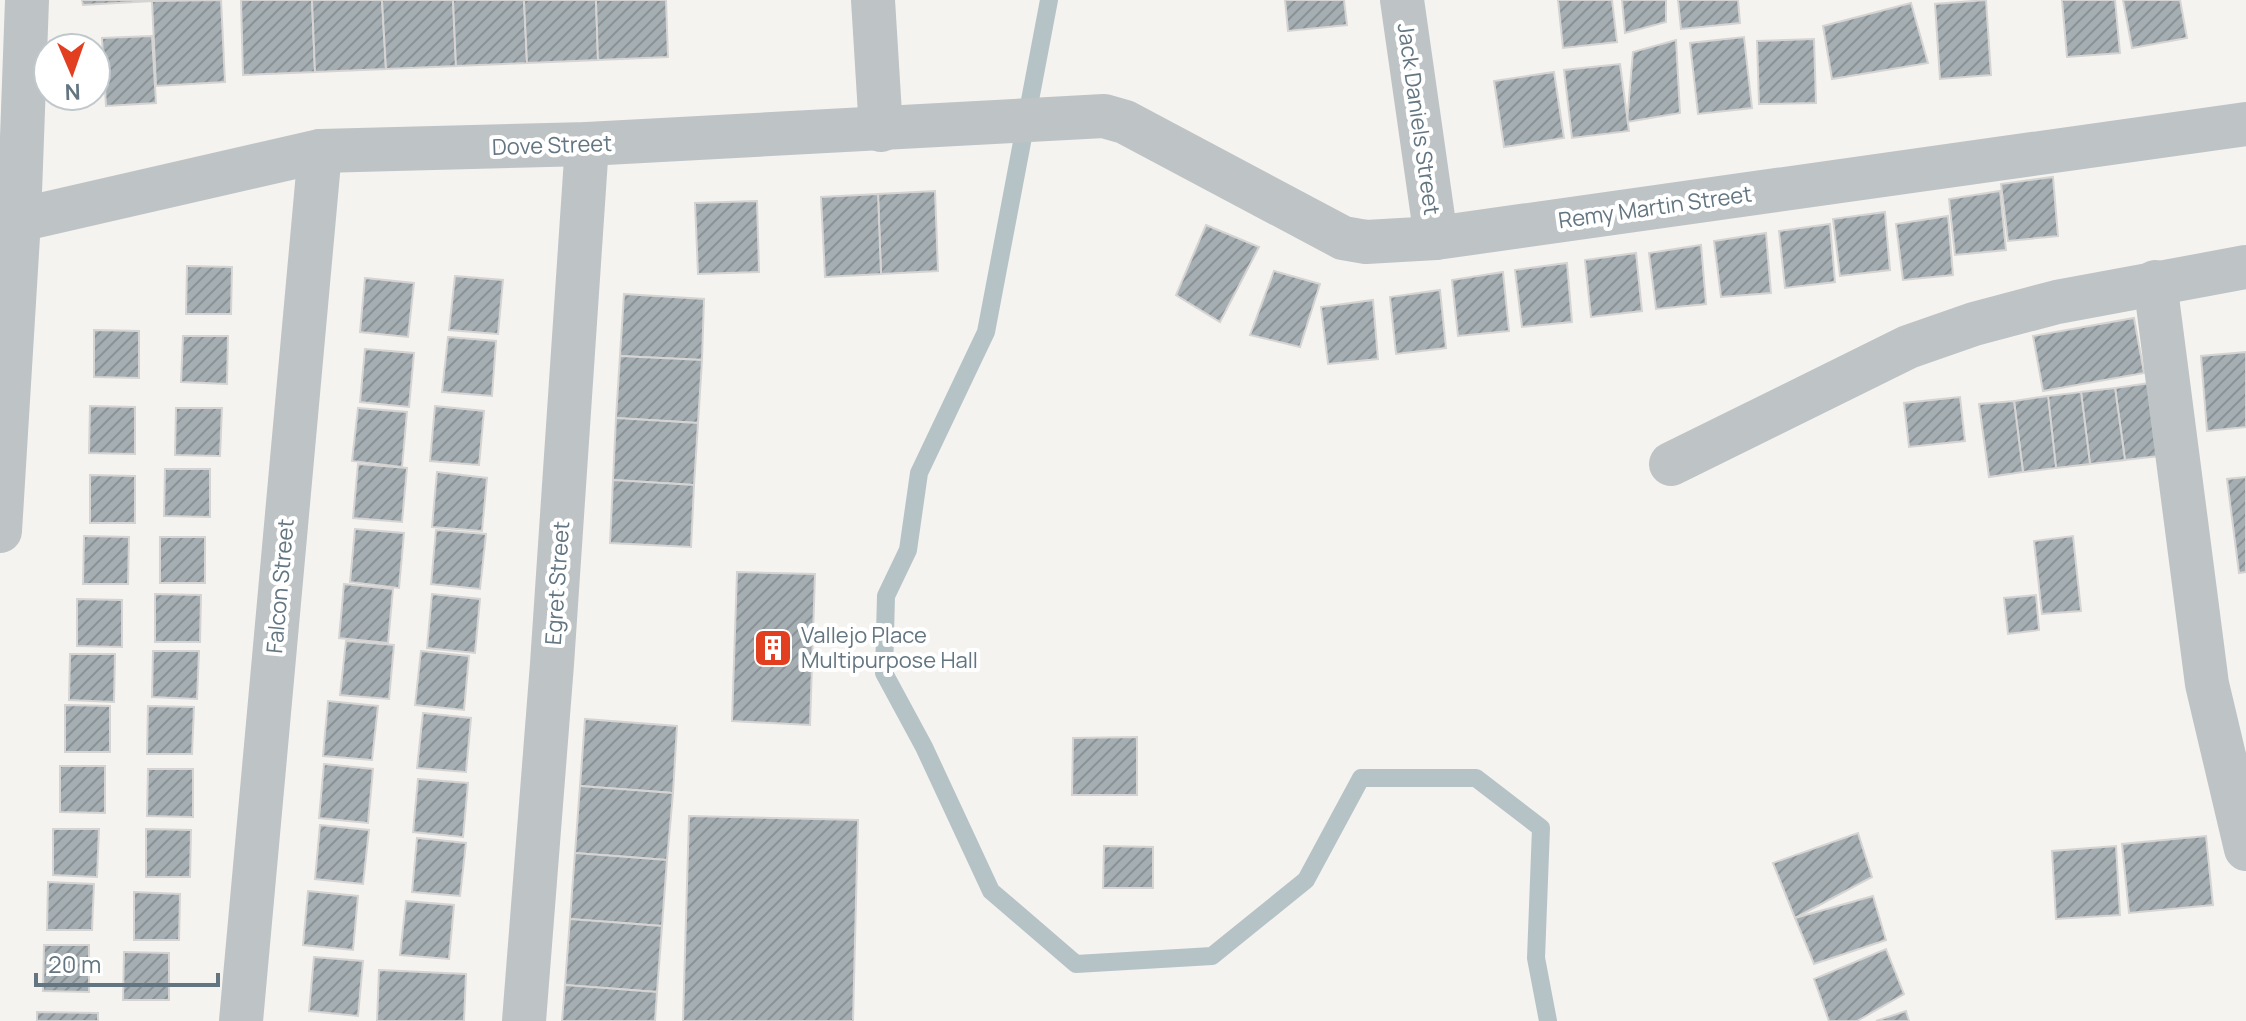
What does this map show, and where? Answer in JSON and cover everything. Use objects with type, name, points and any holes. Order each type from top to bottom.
[{"type":"street","points":[[0,531],[10,220],[27,0]]},
{"type":"street","points":[[873,0],[881,130]]},
{"type":"street","name":"Jack Daniels Street","points":[[1402,0],[1436,238]]},
{"type":"street","name":"Remy Martin Street","points":[[1091,119],[1104,116],[1125,122],[1343,238],[1366,242],[1436,238],[2246,124]]},
{"type":"street","name":"Dove Street","points":[[10,220],[320,151],[587,144],[1091,119]]},
{"type":"street","name":"Egret Street","points":[[524,1021],[587,144]]},
{"type":"street","name":"Falcon Street","points":[[241,1021],[320,151]]},
{"type":"street","points":[[1671,464],[1908,347],[1974,324],[2057,302],[2246,267]]},
{"type":"street","points":[[2155,282],[2207,684],[2246,849]]},
{"type":"building","points":[[82,0],[152,0],[152,1],[83,5]]},
{"type":"building","points":[[221,0],[225,82],[156,86],[152,1]]},
{"type":"building","points":[[241,0],[312,0],[315,72],[243,75]]},
{"type":"building","points":[[312,0],[382,0],[386,69],[315,72]]},
{"type":"building","points":[[382,0],[453,0],[456,66],[386,69]]},
{"type":"building","points":[[453,0],[524,0],[527,63],[456,66]]},
{"type":"building","points":[[524,0],[596,0],[598,60],[527,63]]},
{"type":"building","points":[[596,0],[666,0],[668,57],[598,60]]},
{"type":"building","points":[[1285,0],[1344,0],[1347,25],[1288,31]]},
{"type":"building","points":[[1558,0],[1612,0],[1617,42],[1563,48]]},
{"type":"building","points":[[1622,0],[1666,0],[1666,22],[1625,33]]},
{"type":"building","points":[[1678,0],[1738,0],[1740,23],[1681,29]]},
{"type":"building","points":[[1986,0],[1991,75],[1940,79],[1935,4]]},
{"type":"building","points":[[2062,0],[2115,0],[2120,53],[2067,57]]},
{"type":"building","points":[[2123,0],[2180,0],[2187,38],[2132,48]]},
{"type":"building","points":[[1911,3],[1928,63],[1832,79],[1823,26]]},
{"type":"building","points":[[152,36],[156,103],[112,106],[112,38]]},
{"type":"building","points":[[1744,37],[1752,108],[1698,114],[1690,43]]},
{"type":"building","points":[[1814,39],[1816,103],[1759,104],[1757,41]]},
{"type":"building","points":[[1676,40],[1680,113],[1627,122],[1633,52]]},
{"type":"building","points":[[1620,64],[1629,131],[1572,138],[1564,70]]},
{"type":"building","points":[[1554,72],[1564,138],[1504,147],[1494,81]]},
{"type":"building","points":[[2053,177],[2058,236],[2008,241],[2001,184]]},
{"type":"building","points":[[935,191],[938,271],[881,274],[878,194]]},
{"type":"building","points":[[2000,191],[2006,250],[1955,255],[1949,199]]},
{"type":"building","points":[[878,194],[881,274],[825,277],[821,197]]},
{"type":"building","points":[[757,201],[759,272],[698,274],[695,203]]},
{"type":"building","points":[[1885,212],[1890,270],[1840,276],[1833,219]]},
{"type":"building","points":[[1948,216],[1953,275],[1903,280],[1896,224]]},
{"type":"building","points":[[1830,224],[1835,282],[1785,288],[1779,231]]},
{"type":"building","points":[[1206,225],[1259,247],[1220,322],[1176,295]]},
{"type":"building","points":[[1766,233],[1771,293],[1721,297],[1714,241]]},
{"type":"building","points":[[1701,245],[1706,304],[1656,309],[1649,253]]},
{"type":"building","points":[[1636,253],[1642,311],[1591,317],[1585,260]]},
{"type":"building","points":[[1567,263],[1572,322],[1522,327],[1515,270]]},
{"type":"building","points":[[187,266],[232,267],[231,314],[186,314]]},
{"type":"building","points":[[1274,271],[1320,284],[1300,347],[1250,335]]},
{"type":"building","points":[[1503,272],[1509,331],[1458,336],[1452,280]]},
{"type":"building","points":[[455,276],[503,280],[498,334],[449,330]]},
{"type":"building","points":[[365,278],[414,283],[408,337],[360,332]]},
{"type":"building","points":[[1440,290],[1446,348],[1396,354],[1390,297]]},
{"type":"building","points":[[624,294],[704,299],[702,360],[620,356]]},
{"type":"building","points":[[1373,300],[1378,359],[1328,364],[1321,307]]},
{"type":"building","points":[[2134,318],[2144,373],[2043,391],[2033,336]]},
{"type":"building","points":[[94,330],[139,331],[139,378],[94,377]]},
{"type":"building","points":[[183,336],[228,336],[227,384],[181,382]]},
{"type":"building","points":[[448,337],[496,341],[492,396],[442,392]]},
{"type":"building","points":[[365,349],[414,353],[409,407],[360,402]]},
{"type":"building","points":[[2246,352],[2246,427],[2207,431],[2201,356]]},
{"type":"building","points":[[620,356],[702,360],[698,423],[616,418]]},
{"type":"building","points":[[2150,383],[2159,456],[2125,460],[2115,388]]},
{"type":"building","points":[[2115,388],[2125,460],[2090,464],[2081,392]]},
{"type":"building","points":[[2081,392],[2090,464],[2056,468],[2048,396]]},
{"type":"building","points":[[2048,396],[2056,468],[2023,472],[2014,401]]},
{"type":"building","points":[[1960,397],[1965,441],[1909,447],[1904,403]]},
{"type":"building","points":[[2014,401],[2023,472],[1989,477],[1979,404]]},
{"type":"building","points":[[90,406],[135,407],[135,454],[89,453]]},
{"type":"building","points":[[435,406],[484,411],[479,465],[430,461]]},
{"type":"building","points":[[176,408],[222,408],[220,456],[175,455]]},
{"type":"building","points":[[358,408],[407,412],[402,467],[352,461]]},
{"type":"building","points":[[616,418],[698,423],[694,485],[613,480]]},
{"type":"building","points":[[358,464],[407,468],[402,522],[353,518]]},
{"type":"building","points":[[165,469],[210,469],[210,517],[164,516]]},
{"type":"building","points":[[437,472],[487,478],[482,531],[432,527]]},
{"type":"building","points":[[90,475],[135,476],[135,523],[90,523]]},
{"type":"building","points":[[2246,477],[2246,572],[2239,573],[2227,479]]},
{"type":"building","points":[[613,480],[694,485],[691,547],[610,543]]},
{"type":"building","points":[[355,529],[404,533],[399,588],[350,582]]},
{"type":"building","points":[[436,530],[486,534],[480,589],[431,584]]},
{"type":"building","points":[[84,536],[129,537],[128,584],[83,584]]},
{"type":"building","points":[[2073,536],[2081,611],[2042,614],[2034,541]]},
{"type":"building","points":[[160,537],[205,537],[205,583],[160,583]]},
{"type":"building","name":"Vallejo Place Multipurpose Hall","points":[[737,572],[815,574],[810,725],[732,721]]},
{"type":"building","points":[[344,584],[393,589],[388,643],[339,638]]},
{"type":"building","points":[[155,594],[201,595],[200,642],[155,642]]},
{"type":"building","points":[[432,594],[480,599],[475,653],[427,648]]},
{"type":"building","points":[[2036,595],[2039,630],[2008,634],[2004,598]]},
{"type":"building","points":[[77,599],[122,600],[122,647],[77,646]]},
{"type":"building","points":[[346,641],[394,645],[389,699],[340,695]]},
{"type":"building","points":[[153,651],[199,651],[197,699],[152,697]]},
{"type":"building","points":[[421,651],[469,656],[464,710],[415,705]]},
{"type":"building","points":[[70,654],[115,654],[114,702],[69,700]]},
{"type":"building","points":[[328,701],[378,706],[372,760],[323,756]]},
{"type":"building","points":[[65,705],[110,706],[110,752],[65,752]]},
{"type":"building","points":[[148,706],[194,707],[192,754],[147,754]]},
{"type":"building","points":[[423,713],[471,718],[466,772],[417,768]]},
{"type":"building","points":[[585,719],[677,726],[673,793],[580,786]]},
{"type":"building","points":[[1137,737],[1137,795],[1072,795],[1073,738]]},
{"type":"building","points":[[324,764],[373,769],[368,823],[319,818]]},
{"type":"building","points":[[60,766],[105,766],[105,813],[60,812]]},
{"type":"building","points":[[148,769],[193,769],[193,817],[147,816]]},
{"type":"building","points":[[418,779],[468,783],[463,837],[413,832]]},
{"type":"building","points":[[580,786],[673,793],[667,860],[575,853]]},
{"type":"building","points":[[689,816],[858,820],[853,1021],[683,1021]]},
{"type":"building","points":[[320,825],[369,830],[363,884],[315,879]]},
{"type":"building","points":[[53,829],[99,829],[97,877],[53,875]]},
{"type":"building","points":[[146,829],[191,830],[190,877],[146,877]]},
{"type":"building","points":[[1858,833],[1872,877],[1795,918],[1773,863]]},
{"type":"building","points":[[2206,836],[2213,905],[2129,913],[2122,844]]},
{"type":"building","points":[[417,838],[466,843],[460,896],[412,892]]},
{"type":"building","points":[[1104,846],[1153,847],[1153,888],[1103,888]]},
{"type":"building","points":[[2116,846],[2120,915],[2056,919],[2052,851]]},
{"type":"building","points":[[575,853],[667,860],[662,926],[570,919]]},
{"type":"building","points":[[48,882],[94,884],[92,930],[47,930]]},
{"type":"building","points":[[308,891],[358,896],[353,950],[303,945]]},
{"type":"building","points":[[134,892],[180,894],[179,940],[134,940]]},
{"type":"building","points":[[1873,896],[1886,940],[1814,964],[1795,918]]},
{"type":"building","points":[[406,901],[454,905],[449,959],[400,955]]},
{"type":"building","points":[[570,919],[662,926],[657,992],[565,985]]},
{"type":"building","points":[[44,945],[89,945],[89,992],[43,991]]},
{"type":"building","points":[[1886,949],[1904,994],[1857,1021],[1829,1021],[1814,979]]},
{"type":"building","points":[[124,952],[169,953],[169,1000],[123,1000]]},
{"type":"building","points":[[314,957],[363,961],[358,1016],[309,1011]]},
{"type":"building","points":[[379,970],[466,974],[464,1021],[377,1021]]},
{"type":"building","points":[[565,985],[657,992],[655,1021],[562,1021]]},
{"type":"building","points":[[1906,1011],[1909,1021],[1876,1021]]},
{"type":"building","points":[[37,1012],[98,1013],[98,1021],[37,1021]]},
{"type":"waterway","points":[[1049,0],[986,332],[919,473],[908,550],[886,596],[884,673],[924,747],[991,891],[1076,964],[1212,956],[1306,880],[1361,778],[1476,778],[1541,828],[1536,958],[1548,1021]]},
{"type":"place","name":"Vallejo Place Multipurpose Hall","points":[[773,648]]}]
